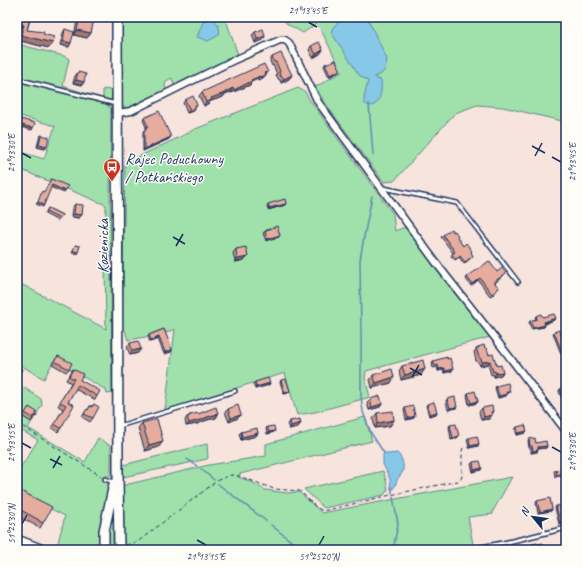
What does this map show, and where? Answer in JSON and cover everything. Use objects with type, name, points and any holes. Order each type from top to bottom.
[{"type":"main road","name":"Kozienicka","points":[[117,17],[117,480],[119,547]]},
{"type":"main road","name":"Kozienicka","points":[[104,550],[104,531],[117,480]]},
{"type":"main road","points":[[17,540],[43,550]]},
{"type":"street","points":[[118,109],[130,110],[232,61],[280,40],[285,40],[289,43],[318,102],[440,268],[496,338],[566,431]]},
{"type":"lane","points":[[17,79],[118,109]]},
{"type":"lane","points":[[382,188],[457,203],[518,282]]},
{"type":"lane","points":[[118,426],[235,391]]},
{"type":"lane","points":[[105,479],[117,480]]},
{"type":"lane","points":[[476,548],[566,528]]},
{"type":"path","points":[[17,424],[105,479]]},
{"type":"path","points":[[119,547],[140,540],[218,480],[231,476],[239,476],[274,489],[300,491],[323,511],[458,481],[462,476],[463,448]]},
{"type":"path","points":[[459,550],[476,548]]},
{"type":"green space","points":[[122,17],[225,17],[238,55],[174,85],[172,78],[166,81],[165,87],[167,89],[125,109],[121,107],[121,84],[123,73]]},
{"type":"green space","points":[[282,17],[566,17],[566,122],[503,107],[477,105],[455,113],[394,181],[384,182],[330,110],[315,87],[342,72],[320,28],[316,24],[303,33],[287,24]]},
{"type":"green space","points":[[17,44],[64,56],[69,59],[63,86],[103,99],[103,89],[110,90],[112,92],[112,101],[108,102],[108,107],[111,107],[111,257],[105,256],[106,205],[17,168],[17,151],[44,159],[55,126],[17,115]]},
{"type":"green space","points":[[298,88],[305,92],[393,214],[395,231],[405,227],[490,337],[366,371],[365,378],[370,397],[315,412],[297,415],[285,373],[165,410],[175,329],[163,334],[128,340],[125,330],[122,331],[125,163],[193,130]]},
{"type":"green space","points":[[105,264],[111,266],[112,393],[107,394],[106,390],[54,360],[44,379],[17,363],[17,282],[106,329]]},
{"type":"green space","points":[[17,383],[41,399],[42,405],[28,428],[85,462],[98,438],[111,446],[111,476],[106,476],[103,480],[110,485],[99,546],[95,550],[56,550],[65,516],[17,492],[17,473],[38,440],[17,428]]},
{"type":"green space","points":[[365,417],[372,441],[240,474],[238,477],[252,482],[265,490],[287,493],[299,492],[322,513],[512,477],[493,511],[493,514],[468,517],[474,550],[122,550],[121,488],[125,485],[209,465],[266,456],[266,444]]},
{"type":"green space","points":[[207,444],[207,459],[123,477],[123,465]]},
{"type":"green space","points":[[383,471],[388,489],[384,495],[324,508],[304,489]]},
{"type":"green space","points":[[113,511],[115,511],[116,530],[113,533],[113,547],[116,550],[107,550],[107,530]]},
{"type":"water","points":[[211,17],[218,25],[219,35],[208,41],[197,37],[203,22]]},
{"type":"water","points":[[348,17],[367,17],[387,59],[385,70],[381,74],[374,77],[381,80],[381,86],[378,101],[373,106],[369,106],[364,103],[368,81],[359,75],[331,32],[335,25]]},
{"type":"water","points":[[384,453],[397,453],[402,462],[402,473],[392,490],[390,479],[383,464]]},
{"type":"building","points":[[17,17],[30,18],[27,30],[44,32],[43,34],[54,37],[53,43],[21,35],[24,25],[17,23]]},
{"type":"building","points":[[80,17],[92,17],[91,19],[94,19],[91,33],[77,30]]},
{"type":"building","points":[[65,29],[74,32],[71,43],[63,41]]},
{"type":"building","points":[[263,29],[265,36],[257,39],[255,32]]},
{"type":"building","points":[[319,42],[323,50],[316,54],[311,46]]},
{"type":"building","points":[[281,53],[292,75],[284,79],[282,76],[281,77],[276,62],[274,62],[272,57]]},
{"type":"building","points":[[336,60],[340,70],[330,75],[325,64]]},
{"type":"building","points":[[264,64],[268,72],[265,73],[266,75],[251,80],[252,81],[234,90],[233,88],[225,93],[211,98],[212,100],[206,102],[202,92]]},
{"type":"building","points":[[78,72],[86,74],[84,82],[76,80]]},
{"type":"building","points":[[193,96],[197,105],[190,110],[185,100]]},
{"type":"building","points":[[159,111],[171,137],[144,149],[144,130],[146,130],[146,127],[148,126],[144,118]]},
{"type":"building","points":[[17,118],[35,123],[33,128],[17,124]]},
{"type":"building","points":[[41,135],[49,137],[47,146],[39,144]]},
{"type":"building","points":[[51,179],[68,186],[65,191],[52,185],[44,205],[38,202],[42,191],[44,192]]},
{"type":"building","points":[[285,199],[286,204],[269,208],[268,204]]},
{"type":"building","points":[[75,204],[83,205],[82,215],[74,214]]},
{"type":"building","points":[[48,208],[62,215],[60,219],[46,212]]},
{"type":"building","points":[[277,226],[280,235],[267,239],[265,231]]},
{"type":"building","points":[[451,229],[453,232],[455,231],[463,246],[466,243],[472,251],[473,256],[465,262],[460,256],[456,259],[452,254],[455,252],[443,235]]},
{"type":"building","points":[[75,245],[80,246],[78,252],[73,251]]},
{"type":"building","points":[[246,247],[248,257],[237,259],[236,249]]},
{"type":"building","points":[[489,261],[497,272],[502,268],[506,273],[494,282],[499,288],[492,294],[480,278],[472,284],[467,277]]},
{"type":"building","points":[[541,314],[543,317],[554,314],[556,318],[544,322],[545,325],[533,328],[530,321],[537,319],[536,316]]},
{"type":"building","points":[[164,329],[172,350],[165,352],[159,337],[151,340],[149,335]]},
{"type":"building","points":[[559,330],[566,348],[566,351],[562,352],[554,332]]},
{"type":"building","points":[[138,341],[141,349],[132,351],[130,343]]},
{"type":"building","points":[[484,345],[485,348],[487,348],[489,355],[493,354],[497,366],[501,365],[503,372],[493,372],[490,361],[482,362],[476,348]]},
{"type":"building","points":[[58,356],[72,363],[69,369],[54,361]]},
{"type":"building","points":[[447,357],[447,359],[450,358],[453,369],[445,371],[444,368],[439,369],[438,365],[435,366],[433,361]]},
{"type":"building","points":[[423,360],[425,369],[405,375],[402,366]]},
{"type":"building","points":[[18,366],[22,369],[19,375],[17,374]]},
{"type":"building","points":[[73,369],[83,374],[80,380],[100,391],[97,396],[78,385],[68,402],[74,405],[61,428],[54,424],[66,405],[60,402],[74,379],[69,376]]},
{"type":"building","points":[[392,369],[394,377],[376,383],[373,375]]},
{"type":"building","points":[[268,378],[270,383],[256,387],[255,382]]},
{"type":"building","points":[[286,379],[290,391],[285,393],[281,380]]},
{"type":"building","points":[[508,383],[510,392],[506,392],[507,394],[499,396],[496,386]]},
{"type":"building","points":[[566,387],[566,399],[564,394],[562,395],[560,389]]},
{"type":"building","points":[[475,391],[478,401],[471,403],[468,393]]},
{"type":"building","points":[[380,396],[382,404],[372,407],[370,399]]},
{"type":"building","points":[[455,397],[457,407],[450,408],[447,399]]},
{"type":"building","points":[[434,402],[437,412],[430,414],[427,404]]},
{"type":"building","points":[[94,404],[99,407],[93,418],[84,414],[90,406],[92,407]]},
{"type":"building","points":[[238,405],[241,415],[231,418],[228,409]]},
{"type":"building","points":[[413,406],[415,416],[408,418],[405,408]]},
{"type":"building","points":[[492,406],[492,415],[484,417],[482,408]]},
{"type":"building","points":[[29,407],[37,412],[37,416],[34,416],[33,418],[25,413]]},
{"type":"building","points":[[216,407],[218,414],[189,423],[187,417],[190,415],[198,414]]},
{"type":"building","points":[[393,411],[394,420],[378,423],[377,413]]},
{"type":"building","points":[[157,419],[163,441],[149,445],[142,423]]},
{"type":"building","points":[[300,419],[301,423],[291,426],[290,421]]},
{"type":"building","points":[[456,424],[459,436],[453,438],[450,425]]},
{"type":"building","points":[[525,425],[527,431],[518,433],[517,427]]},
{"type":"building","points":[[274,426],[275,431],[269,432],[267,427]]},
{"type":"building","points":[[257,428],[258,433],[242,437],[241,432]]},
{"type":"building","points":[[477,436],[479,444],[470,446],[469,438]]},
{"type":"building","points":[[535,438],[536,443],[546,441],[547,446],[538,447],[538,450],[533,451],[532,446],[530,446],[529,439]]},
{"type":"building","points":[[480,461],[482,468],[474,470],[473,462]]},
{"type":"building","points":[[564,468],[565,473],[557,475],[556,470]]},
{"type":"building","points":[[17,489],[52,507],[43,523],[17,508]]},
{"type":"building","points":[[550,498],[552,509],[540,512],[537,501]]},
{"type":"building","points":[[566,504],[566,520],[560,522],[556,506]]},
{"type":"building","points":[[543,543],[545,550],[533,550],[532,544]]},
{"type":"waterway","points":[[369,104],[373,155]]},
{"type":"waterway","points":[[372,196],[360,260],[361,397],[363,412],[371,433],[384,453]]},
{"type":"waterway","points":[[187,459],[197,466]]},
{"type":"waterway","points":[[201,469],[214,480]]},
{"type":"waterway","points":[[218,484],[266,521]]},
{"type":"waterway","points":[[392,488],[392,493]]},
{"type":"waterway","points":[[393,497],[398,524],[394,545],[397,550]]},
{"type":"waterway","points":[[271,525],[302,550]]},
{"type":"place","name":"Rajec Poduchowny / Potkańskiego","points":[[112,182]]}]
